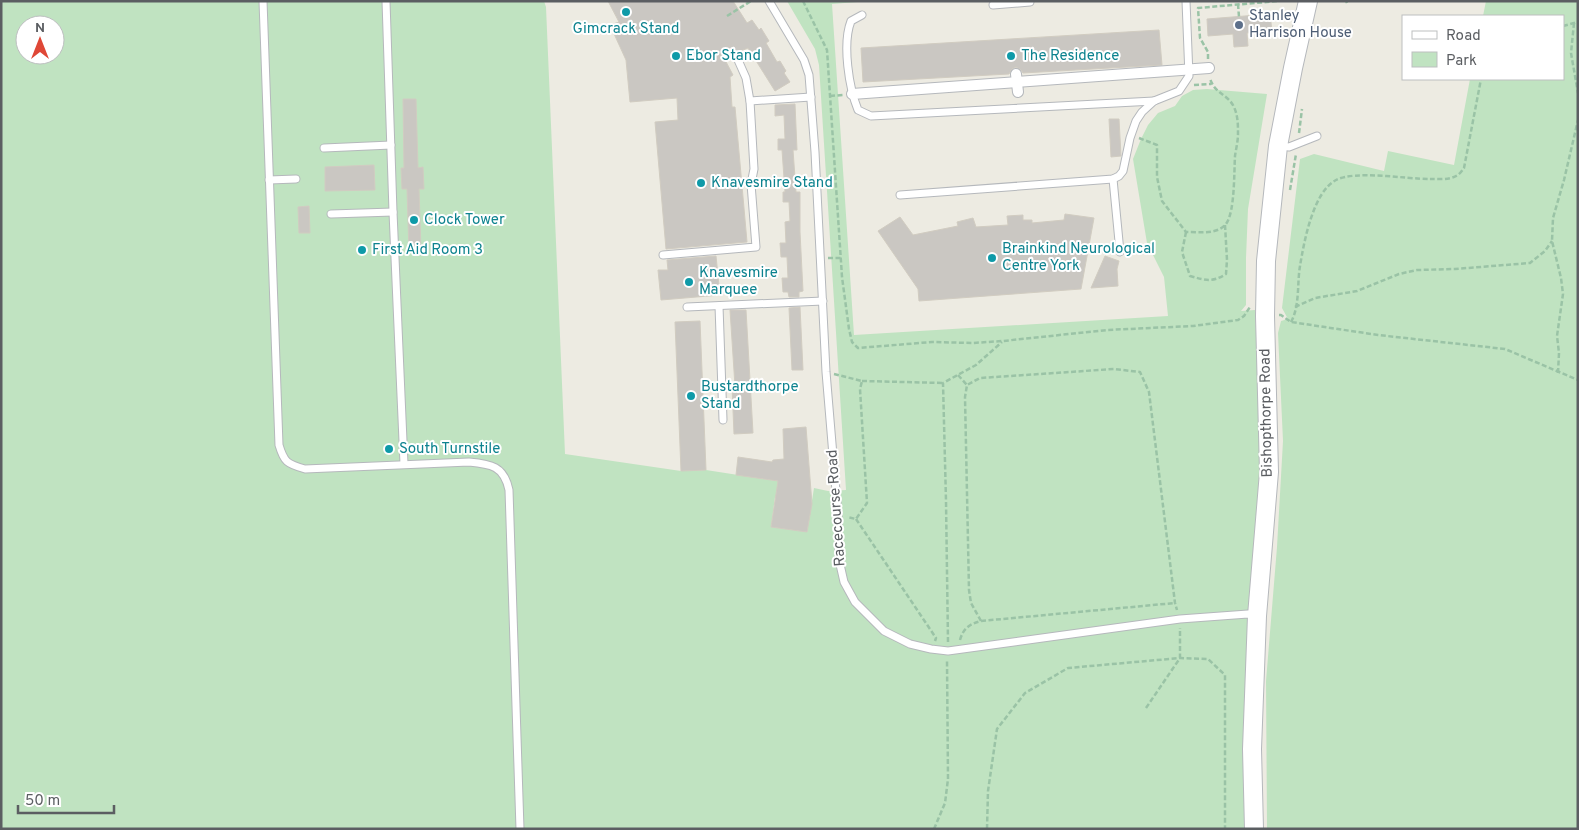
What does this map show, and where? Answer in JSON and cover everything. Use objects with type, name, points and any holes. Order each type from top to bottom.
[{"type":"street","name":"Bishopthorpe Road","points":[[1254,829],[1252,749],[1257,616],[1269,472],[1265,316],[1266,261],[1278,146],[1308,1]]},
{"type":"street","points":[[852,94],[1209,68]]},
{"type":"lane","points":[[263,1],[279,445],[284,459],[292,465],[305,469],[469,462],[485,464],[499,469],[506,479],[509,507],[520,829]]},
{"type":"lane","points":[[386,1],[404,464]]},
{"type":"lane","name":"Racecourse Road","points":[[769,1],[804,60],[809,76],[826,372],[838,515],[839,560],[844,582],[854,602],[884,630],[910,644],[948,651],[1180,619],[1248,614],[1257,616]]},
{"type":"lane","points":[[862,15],[851,21],[847,30],[852,94],[858,110],[871,116],[1154,101],[1179,91],[1189,76],[1186,1]]},
{"type":"lane","points":[[993,6],[1030,2]]},
{"type":"lane","points":[[664,255],[756,247],[751,184],[754,169],[750,101],[746,78],[738,60]]},
{"type":"lane","points":[[750,101],[811,97]]},
{"type":"lane","points":[[900,195],[1113,179],[1123,171],[1136,121],[1154,101]]},
{"type":"lane","points":[[1278,146],[1289,147],[1317,136]]},
{"type":"lane","points":[[324,148],[391,145]]},
{"type":"lane","points":[[269,180],[296,179]]},
{"type":"lane","points":[[1113,179],[1120,252]]},
{"type":"lane","points":[[331,214],[393,212]]},
{"type":"lane","points":[[687,307],[823,301]]},
{"type":"lane","points":[[719,306],[723,420]]},
{"type":"path","points":[[727,16],[751,1]]},
{"type":"path","points":[[803,1],[827,50],[842,277],[852,342],[858,348],[932,342],[1003,341],[1234,321],[1244,316],[1254,300],[1265,292]]},
{"type":"path","points":[[1186,232],[1216,231],[1225,225],[1229,218],[1238,136],[1237,117],[1233,106],[1226,96],[1215,90],[1209,78],[1208,52],[1200,38],[1198,8],[1278,1]]},
{"type":"path","points":[[1238,4],[1239,17]]},
{"type":"path","points":[[1576,23],[1571,54],[1578,93]]},
{"type":"path","points":[[1291,322],[1308,230],[1316,204],[1326,188],[1335,180],[1348,176],[1444,179],[1457,176],[1464,168],[1481,80]]},
{"type":"path","points":[[1183,85],[1212,84]]},
{"type":"path","points":[[830,96],[838,95]]},
{"type":"path","points":[[1289,194],[1303,102]]},
{"type":"path","points":[[1558,373],[1559,353],[1557,336],[1563,294],[1552,241],[1553,218],[1578,120]]},
{"type":"path","points":[[1131,135],[1157,145],[1157,177],[1162,201],[1186,232],[1182,252],[1190,276],[1204,280],[1216,280],[1226,274],[1225,225]]},
{"type":"path","points":[[1295,307],[1315,298],[1357,291],[1399,274],[1417,270],[1530,263],[1546,251],[1552,241]]},
{"type":"path","points":[[1265,316],[1281,315],[1291,322],[1378,335],[1506,349],[1578,380]]},
{"type":"path","points":[[826,372],[862,381],[943,383],[976,365],[1003,341]]},
{"type":"path","points":[[967,384],[980,378],[1114,369],[1140,372],[1149,392],[1175,602],[1180,619],[1180,658],[1146,708]]},
{"type":"path","points":[[958,376],[967,384]]},
{"type":"path","points":[[856,519],[867,503],[860,390],[862,381]]},
{"type":"path","points":[[934,829],[945,803],[948,779],[948,651],[943,383]]},
{"type":"path","points":[[967,384],[965,398],[969,590],[971,603],[981,621]]},
{"type":"path","points":[[838,515],[856,519],[936,638],[931,649]]},
{"type":"path","points":[[960,650],[959,643],[962,632],[971,623],[1175,602]]},
{"type":"path","points":[[987,829],[988,791],[997,729],[1025,693],[1068,668],[1180,658],[1208,659],[1225,675],[1225,829]]},
{"type":"green space","points":[[1,1],[544,1],[546,7],[565,454],[681,471],[706,470],[790,483],[775,497],[771,527],[807,532],[814,488],[828,491],[846,490],[819,65],[815,49],[787,1],[870,1],[832,4],[854,335],[1168,316],[1164,277],[1147,243],[1133,159],[1141,139],[1148,125],[1158,113],[1175,106],[1182,96],[1193,90],[1207,89],[1267,94],[1248,209],[1246,305],[1241,311],[1255,310],[1261,452],[1248,614],[1245,829],[1,829]]},
{"type":"green space","points":[[1486,1],[1578,1],[1578,829],[1267,829],[1266,681],[1277,547],[1283,441],[1278,333],[1281,321],[1288,319],[1282,308],[1300,159],[1314,154],[1384,171],[1388,151],[1454,165],[1470,80],[1564,80],[1564,15],[1483,15]]},
{"type":"building","points":[[608,1],[733,1],[747,23],[752,20],[759,30],[761,28],[769,41],[766,43],[777,62],[780,61],[786,71],[784,73],[790,82],[775,91],[748,48],[724,58],[733,75],[730,77],[732,107],[735,107],[747,242],[666,249],[655,122],[678,120],[677,98],[630,102],[626,60],[610,25],[619,22]]},
{"type":"building","name":"Stanley Harrison House","points":[[1270,14],[1272,31],[1247,33],[1248,46],[1234,47],[1233,34],[1208,36],[1207,19]]},
{"type":"building","name":"The Residence","points":[[1159,30],[1162,65],[1023,73],[1016,67],[1009,74],[863,82],[861,48]]},
{"type":"building","points":[[403,99],[416,99],[418,168],[423,167],[424,189],[419,189],[421,251],[409,252],[407,189],[402,189],[401,168],[404,168]]},
{"type":"building","points":[[795,104],[797,150],[793,150],[796,192],[800,192],[803,291],[799,292],[799,297],[789,297],[788,292],[783,292],[782,278],[788,278],[787,257],[781,257],[780,243],[786,243],[785,222],[790,221],[789,202],[783,202],[783,192],[785,192],[782,150],[778,150],[778,139],[785,139],[784,115],[775,116],[775,105]]},
{"type":"building","points":[[1109,119],[1119,119],[1121,156],[1111,157]]},
{"type":"building","points":[[374,165],[375,190],[325,191],[325,167]]},
{"type":"building","points":[[309,206],[310,233],[299,233],[298,207]]},
{"type":"building","name":"Brainkind Neurological Centre York","points":[[1065,214],[1094,218],[1081,289],[919,301],[918,289],[878,231],[900,217],[913,235],[958,226],[957,222],[973,218],[976,227],[1008,225],[1007,216],[1023,215],[1023,220],[1032,220],[1032,223],[1064,220]]},
{"type":"building","name":"Knavesmire Marquee","points":[[716,256],[720,295],[661,300],[658,270],[668,270],[667,260]]},
{"type":"building","points":[[1105,256],[1119,261],[1117,269],[1118,286],[1091,288]]},
{"type":"building","points":[[800,307],[803,370],[792,370],[789,308]]},
{"type":"building","points":[[730,310],[746,310],[753,433],[734,434],[732,386],[735,386]]},
{"type":"building","name":"Bustardthorpe Stand","points":[[700,321],[706,470],[681,471],[675,322]]},
{"type":"building","points":[[806,427],[812,504],[807,532],[771,527],[778,481],[736,475],[738,457],[772,462],[773,460],[784,459],[783,429]]},
{"type":"place","name":"Gimcrack Stand","points":[[626,12]]},
{"type":"place","name":"Stanley Harrison House","points":[[1239,25]]},
{"type":"place","name":"Ebor Stand","points":[[676,56]]},
{"type":"place","name":"The Residence","points":[[1011,56]]},
{"type":"place","name":"Knavesmire Stand","points":[[701,183]]},
{"type":"place","name":"Clock Tower","points":[[414,220]]},
{"type":"place","name":"First Aid Room 3","points":[[362,250]]},
{"type":"place","name":"Brainkind Neurological Centre York","points":[[992,258]]},
{"type":"place","name":"Knavesmire Marquee","points":[[689,282]]},
{"type":"place","name":"Bustardthorpe Stand","points":[[691,396]]},
{"type":"place","name":"South Turnstile","points":[[389,449]]}]
